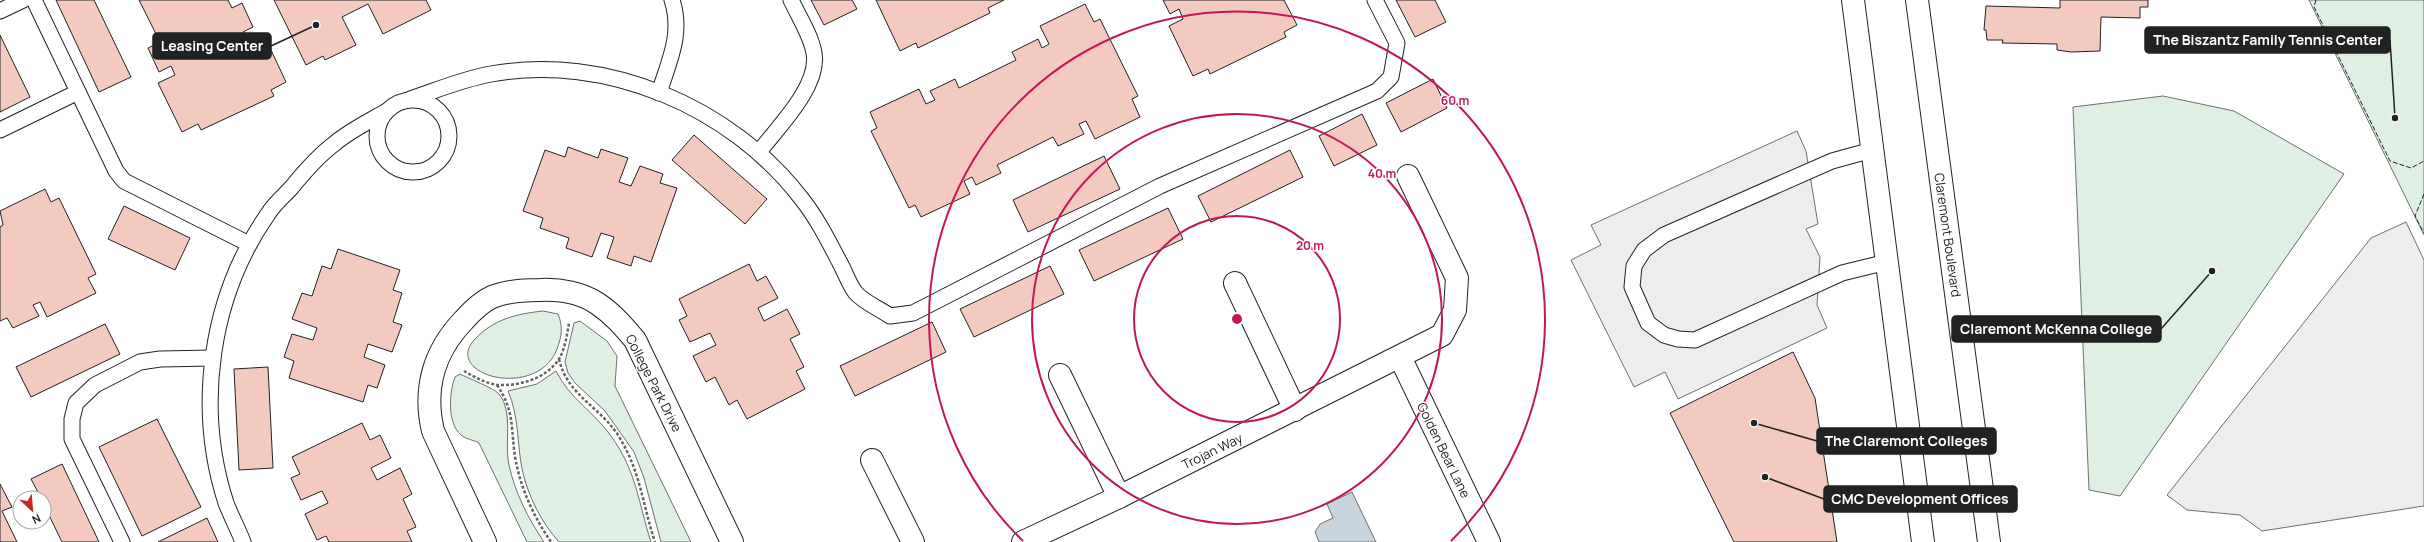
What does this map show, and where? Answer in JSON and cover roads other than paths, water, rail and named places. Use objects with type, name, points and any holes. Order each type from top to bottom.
[{"type":"street","points":[[1853,0],[1922,542]]},
{"type":"street","name":"Claremont Boulevard","points":[[1917,0],[1989,542]]},
{"type":"street","name":"Trojan Way","points":[[1023,542],[1119,497],[1442,335],[1455,310],[1457,278],[1408,176]]},
{"type":"street","points":[[1235,283],[1295,410]]},
{"type":"street","name":"College Park Drive","points":[[485,542],[433,432],[428,414],[428,392],[432,371],[446,340],[476,308],[491,298],[530,290],[550,289],[574,293],[598,304],[620,321],[635,340],[732,542]]},
{"type":"street","name":"Golden Bear Lane","points":[[1400,357],[1489,542]]},
{"type":"street","points":[[1060,375],[1119,497]]},
{"type":"street","points":[[872,460],[913,542]]},
{"type":"lane","points":[[0,11],[23,0]]},
{"type":"lane","points":[[34,0],[116,171],[124,181],[249,244]]},
{"type":"lane","points":[[659,93],[678,32],[677,15],[672,0]]},
{"type":"lane","points":[[759,152],[809,86],[814,69],[814,54],[810,40],[791,0]]},
{"type":"lane","points":[[243,542],[227,505],[213,445],[210,397],[212,358],[219,321],[226,298],[249,244],[268,213],[316,159],[335,143],[385,112],[396,103],[472,78],[492,74],[538,71],[578,73],[611,78],[659,93],[699,110],[759,152],[783,175],[820,224],[856,292],[890,316],[913,313],[1160,186],[1376,91],[1391,77],[1397,44],[1375,0]]},
{"type":"lane","points":[[0,130],[78,92]]},
{"type":"lane","points":[[385,112],[378,124],[376,138],[380,152],[388,163],[400,171],[415,173],[428,169],[440,161],[447,148],[449,134],[445,120],[437,109],[425,101],[410,99]]},
{"type":"lane","points":[[1872,150],[1832,161],[1664,234],[1644,250],[1634,266],[1632,287],[1648,322],[1664,335],[1695,340],[1842,273],[1887,262]]},
{"type":"lane","points":[[122,542],[72,439],[72,419],[76,403],[95,384],[140,362],[160,359],[212,358]]},
{"type":"place","name":"Leasing Center","points":[[316,25]]},
{"type":"place","name":"The Biszantz Family Tennis Center","points":[[2395,118]]},
{"type":"place","name":"Claremont McKenna College","points":[[2212,271]]},
{"type":"place","name":"The Claremont Colleges","points":[[1754,423]]},
{"type":"place","name":"CMC Development Offices","points":[[1765,477]]}]
